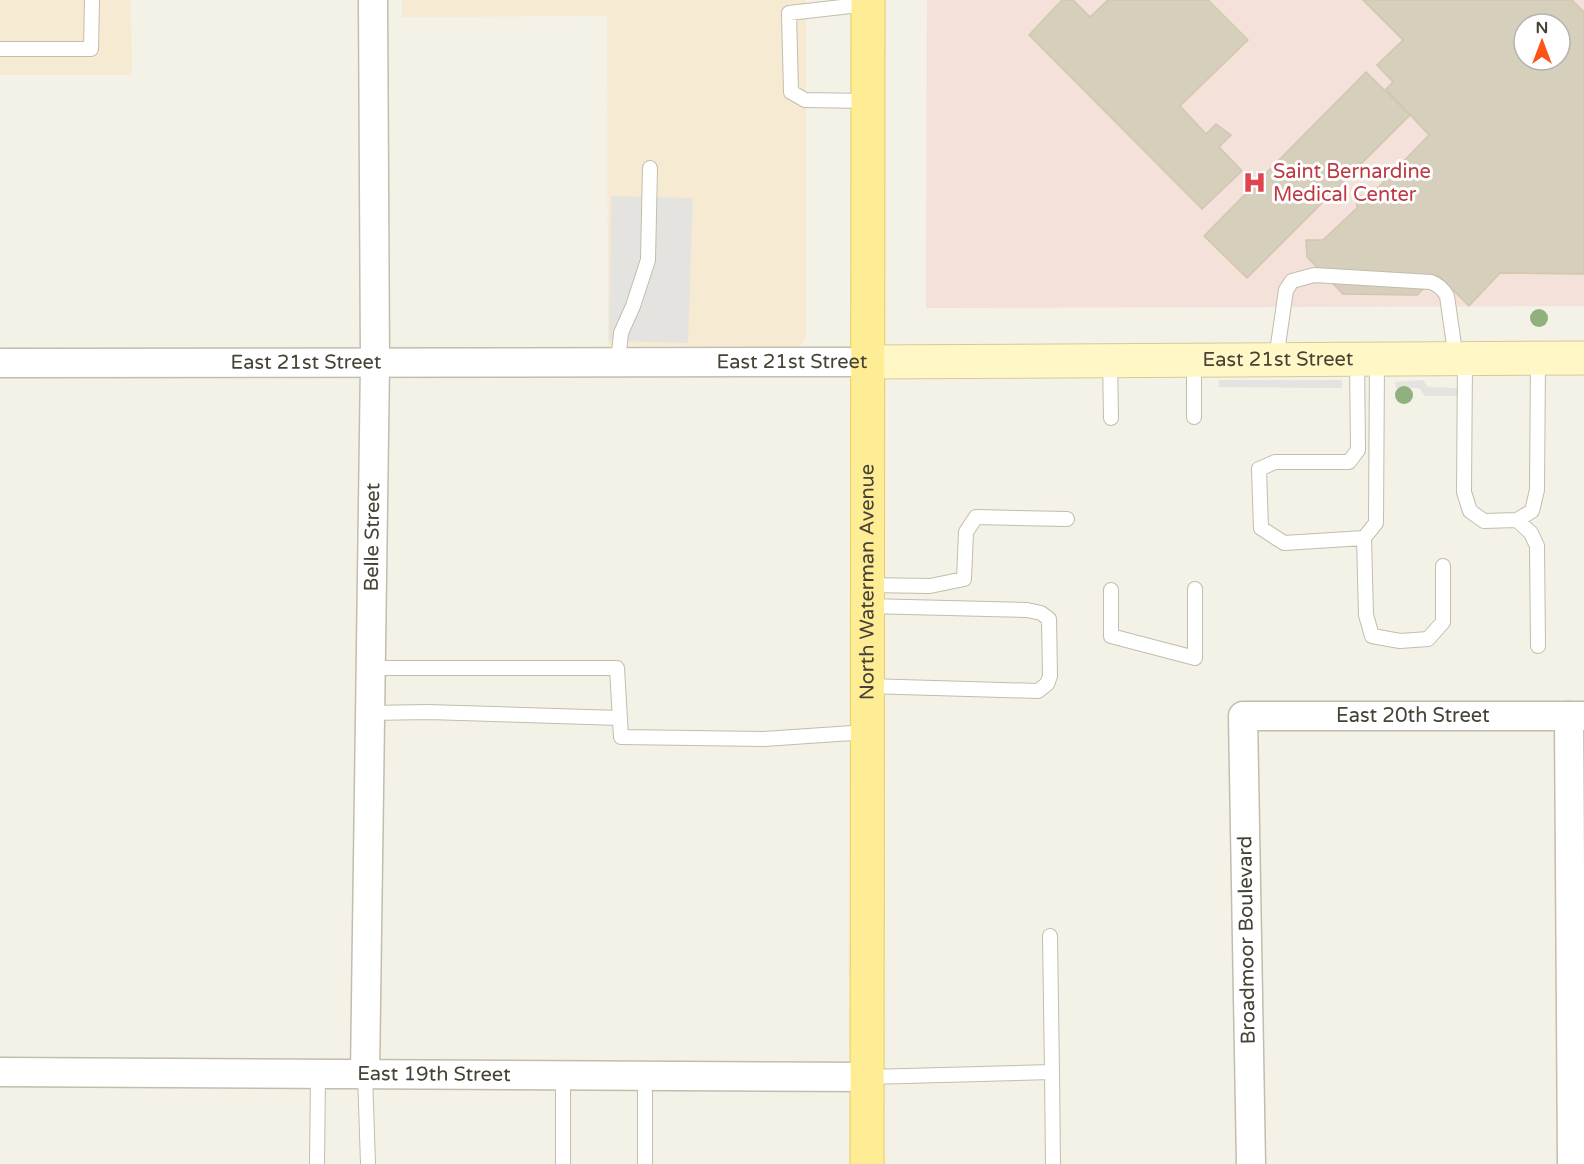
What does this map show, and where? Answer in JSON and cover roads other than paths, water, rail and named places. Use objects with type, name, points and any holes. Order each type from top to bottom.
[{"type":"main road","name":"North Waterman Avenue","points":[[867,1164],[868,2]]},
{"type":"street","name":"Belle Street","points":[[365,1074],[375,363],[373,0]]},
{"type":"street","name":"East 21st Street","points":[[0,363],[1584,358]]},
{"type":"street","name":"East 20th Street","points":[[1243,716],[1576,716]]},
{"type":"street","name":"Broadmoor Boulevard","points":[[1243,716],[1251,1164]]},
{"type":"street","points":[[1572,1164],[1576,716]]},
{"type":"street","name":"East 19th Street","points":[[0,1072],[867,1077]]},
{"type":"lane","points":[[0,49],[91,49],[92,0]]},
{"type":"lane","points":[[867,101],[805,100],[790,92],[789,13],[868,2]]},
{"type":"lane","points":[[618,362],[621,333],[633,306],[648,260],[650,168]]},
{"type":"lane","points":[[1276,359],[1286,290],[1292,281],[1314,275],[1436,284],[1447,296],[1461,358],[1464,492],[1470,511],[1484,520],[1516,520],[1532,511],[1537,490],[1538,358]]},
{"type":"lane","points":[[1367,359],[1377,435],[1376,523],[1364,538],[1366,615],[1372,636],[1400,641],[1428,639],[1443,622],[1443,566]]},
{"type":"lane","points":[[1364,538],[1284,543],[1261,528],[1259,469],[1275,462],[1349,462],[1358,450],[1367,359]]},
{"type":"lane","points":[[1110,360],[1111,418]]},
{"type":"lane","points":[[1194,360],[1194,417]]},
{"type":"lane","points":[[867,596],[964,579],[966,532],[976,517],[1067,519]]},
{"type":"lane","points":[[1516,520],[1531,533],[1537,546],[1538,646]]},
{"type":"lane","points":[[1111,590],[1111,636],[1195,658],[1195,589]]},
{"type":"lane","points":[[867,596],[1041,613],[1049,619],[1050,676],[1047,684],[1038,690],[867,686]]},
{"type":"lane","points":[[371,668],[617,668],[621,737],[764,739],[867,732]]},
{"type":"lane","points":[[370,713],[428,712],[620,718]]},
{"type":"lane","points":[[1050,936],[1053,1164]]},
{"type":"lane","points":[[867,1077],[1052,1072]]},
{"type":"lane","points":[[317,1164],[318,1074]]},
{"type":"lane","points":[[365,1074],[368,1164]]},
{"type":"lane","points":[[563,1075],[563,1164]]},
{"type":"lane","points":[[645,1076],[645,1164]]},
{"type":"place","name":"Saint Bernardine Medical Center","points":[[1255,183]]}]
